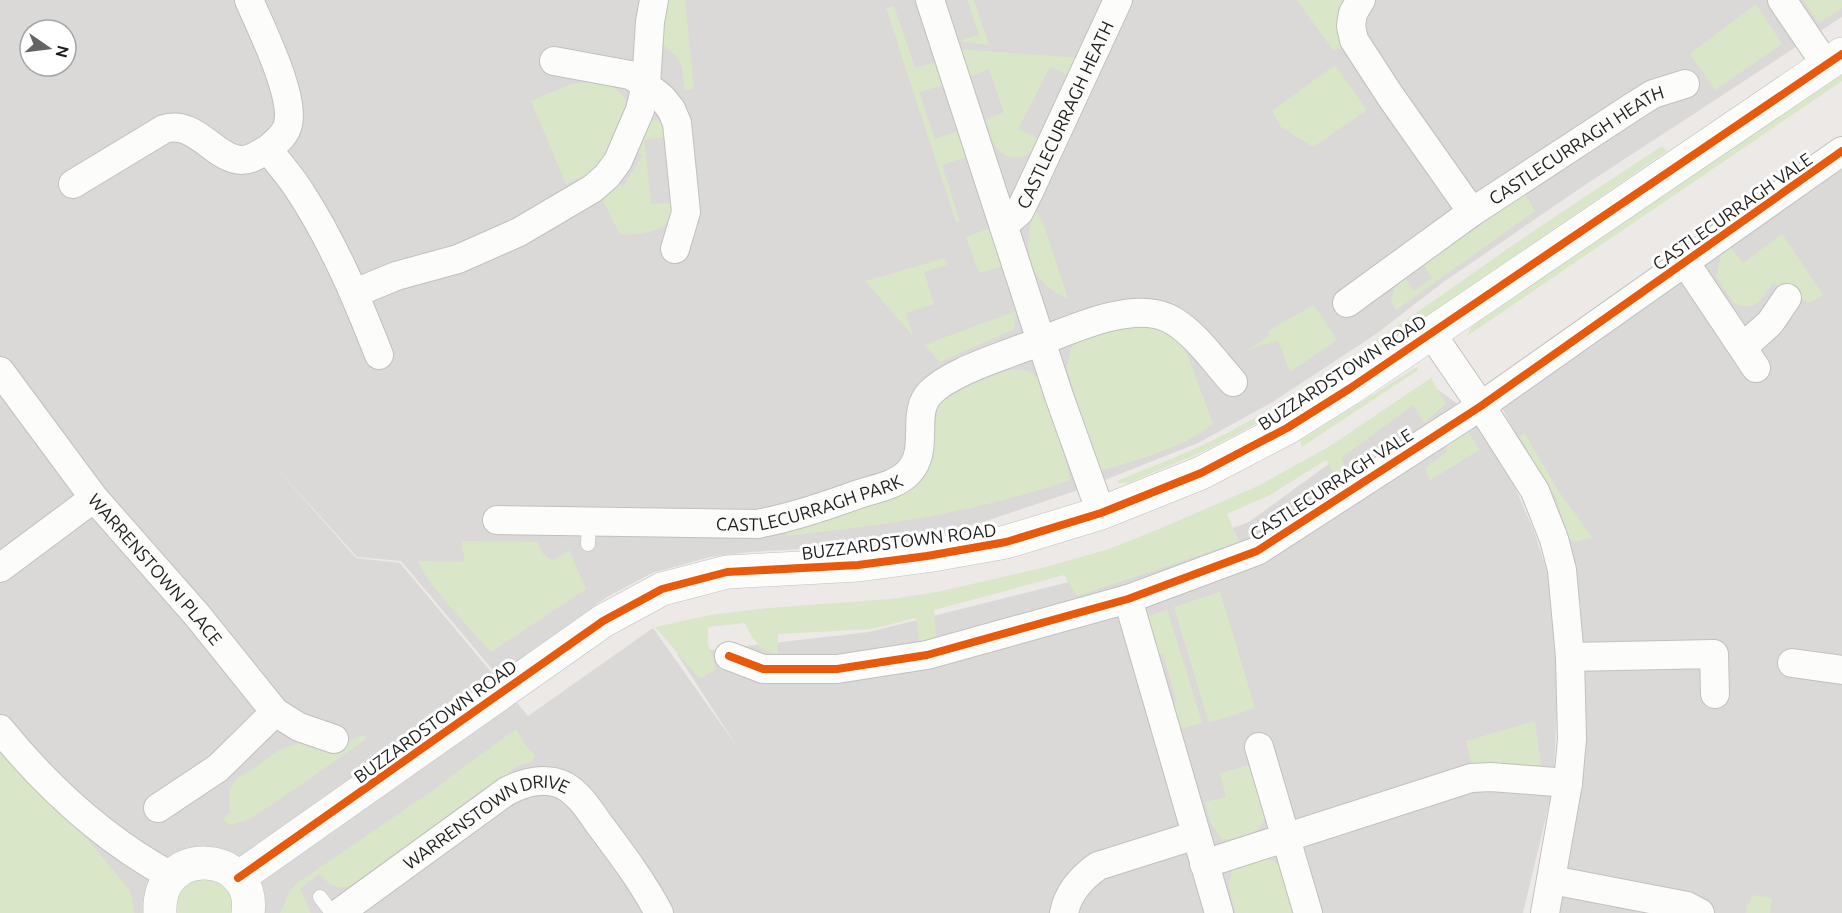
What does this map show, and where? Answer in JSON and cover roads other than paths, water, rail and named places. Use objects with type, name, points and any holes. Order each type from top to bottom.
[{"type":"street","points":[[73,184],[172,126],[189,131],[223,153],[240,160],[246,160],[268,149],[283,135],[288,125],[288,100],[249,0]]},
{"type":"street","points":[[355,293],[396,276],[458,259],[519,232],[592,189],[607,176],[618,161],[633,127],[646,85],[650,22],[654,0]]},
{"type":"street","name":"CASTLECURRAGH HEATH","points":[[930,0],[1005,224],[1059,396],[1101,513]]},
{"type":"street","name":"CASTLECURRAGH HEATH","points":[[1005,224],[1019,212],[1118,0]]},
{"type":"street","name":"CASTLECURRAGH HEATH","points":[[1361,0],[1353,13],[1354,40],[1472,212]]},
{"type":"street","points":[[1782,0],[1834,59]]},
{"type":"street","name":"BUZZARDSTOWN ROAD","points":[[238,878],[596,626],[662,589],[727,572],[858,565],[1006,542],[1101,513],[1201,472],[1287,428],[1834,59]]},
{"type":"street","points":[[554,61],[630,75],[662,98],[671,109],[677,123],[686,212],[675,249]]},
{"type":"street","name":"CASTLECURRAGH HEATH","points":[[1347,303],[1472,212],[1653,94],[1685,84]]},
{"type":"street","points":[[268,149],[301,193],[355,293],[379,355]]},
{"type":"street","name":"CASTLECURRAGH VALE","points":[[729,656],[763,669],[837,669],[927,654],[1128,599],[1257,551],[1481,406],[1842,151]]},
{"type":"street","name":"CASTLECURRAGH VALE","points":[[1685,262],[1750,358],[1786,298]]},
{"type":"street","points":[[1042,341],[1080,325],[1121,315],[1150,313],[1167,317],[1183,326],[1233,382]]},
{"type":"street","points":[[1431,333],[1534,490],[1546,515],[1562,570],[1570,657],[1572,739],[1569,783],[1545,913]]},
{"type":"street","name":"CASTLECURRAGH PARK","points":[[497,520],[589,533],[758,524],[789,518],[895,482],[909,472],[918,458],[921,411],[924,401],[931,392],[988,360],[1042,341]]},
{"type":"street","name":"WARRENSTOWN PLACE","points":[[0,371],[94,498],[197,615],[274,712],[299,727],[334,739]]},
{"type":"street","points":[[0,568],[94,498]]},
{"type":"street","points":[[1128,599],[1219,913]]},
{"type":"street","points":[[1570,657],[1714,654],[1715,694]]},
{"type":"street","points":[[1792,663],[1842,670]]},
{"type":"street","points":[[158,808],[218,768],[274,712]]},
{"type":"street","points":[[0,729],[54,787],[88,819],[149,864],[171,876]]},
{"type":"street","points":[[1259,747],[1308,913]]},
{"type":"street","points":[[1204,864],[1471,778],[1491,777],[1569,783]]},
{"type":"street","name":"WARRENSTOWN DRIVE","points":[[330,905],[507,791],[530,782],[542,781],[565,787],[586,807],[644,885],[659,913]]},
{"type":"street","points":[[1064,913],[1066,901],[1077,884],[1098,866],[1196,835]]},
{"type":"street","points":[[160,913],[163,887],[171,876],[183,867],[197,862],[213,862],[227,868],[238,878],[246,891],[248,913]]},
{"type":"street","points":[[1552,880],[1687,906],[1700,913]]},
{"type":"lane","points":[[330,905],[332,913]]}]
